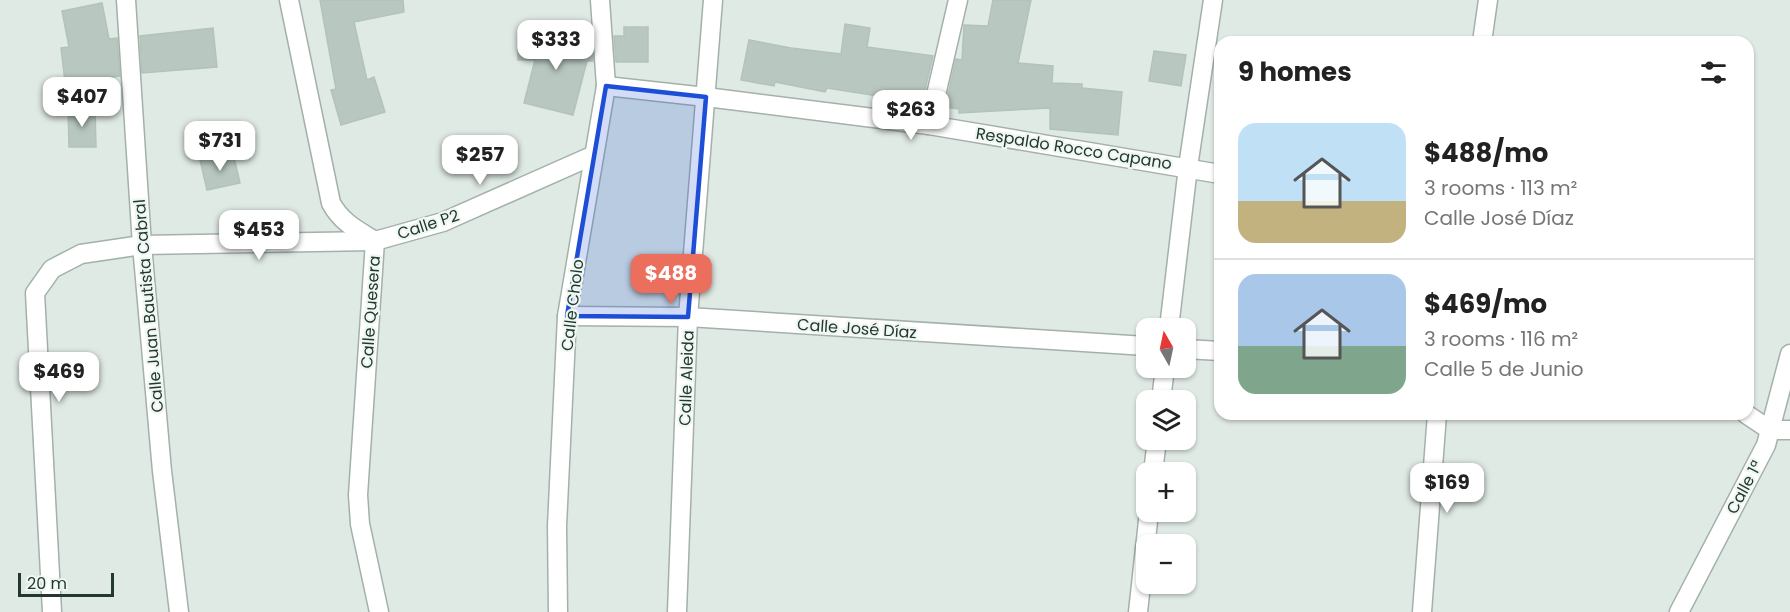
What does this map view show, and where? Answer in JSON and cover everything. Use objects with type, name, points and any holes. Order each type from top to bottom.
[{"type":"street","name":"Calle Juan Bautista Cabral","points":[[126,0],[142,245],[162,471],[180,612]]},
{"type":"street","name":"Calle Quesera","points":[[289,0],[331,203],[338,215],[349,226],[375,241],[357,495],[360,524],[379,612]]},
{"type":"street","name":"Calle Cholo","points":[[558,612],[557,526],[567,316],[606,86],[600,0]]},
{"type":"street","name":"Calle Aleida","points":[[677,612],[688,317],[713,0]]},
{"type":"street","points":[[929,125],[958,0]]},
{"type":"street","points":[[1170,318],[1188,167],[1212,0]]},
{"type":"street","points":[[1483,36],[1488,0]]},
{"type":"street","name":"Respaldo Rocco Capano","points":[[606,86],[929,125],[1214,173]]},
{"type":"street","name":"Calle P2","points":[[52,612],[35,293],[52,269],[81,254],[142,245],[375,241],[443,222],[594,156]]},
{"type":"street","name":"Calle José Díaz","points":[[567,316],[688,317],[1136,345]]},
{"type":"street","points":[[1196,350],[1214,351]]},
{"type":"street","name":"Calle 1ª","points":[[1679,612],[1766,445],[1790,354]]},
{"type":"street","points":[[1754,419],[1770,430],[1790,429]]},
{"type":"street","points":[[1422,612],[1437,420]]},
{"type":"street","points":[[1138,612],[1148,522]]},
{"type":"highlighted area","points":[[606,86],[706,97],[688,317],[567,316]]},
{"type":"building","points":[[320,0],[403,0],[404,12],[354,22],[367,80],[374,77],[385,112],[341,125],[331,90],[336,89]]},
{"type":"building","points":[[993,0],[1031,0],[1018,63],[1053,66],[1052,83],[1082,84],[1082,88],[1122,92],[1118,135],[1050,129],[1050,108],[959,113],[959,109],[945,107],[956,59],[962,60],[964,25],[988,26]]},
{"type":"building","points":[[102,3],[109,39],[117,38],[120,76],[65,82],[61,48],[69,47],[62,11]]},
{"type":"building","points":[[845,24],[870,28],[867,47],[933,56],[922,103],[827,88],[825,92],[775,82],[774,86],[741,80],[749,40],[841,54]]},
{"type":"building","points":[[624,27],[648,27],[648,62],[616,62],[614,36],[624,36]]},
{"type":"building","points":[[213,28],[217,67],[142,73],[140,36]]},
{"type":"building","points":[[591,37],[593,61],[587,61],[573,115],[524,103],[535,60],[518,60],[518,39]]},
{"type":"building","points":[[1154,51],[1186,55],[1181,86],[1149,81]]},
{"type":"building","points":[[68,108],[95,109],[96,147],[69,147]]},
{"type":"building","points":[[233,153],[240,183],[207,190],[200,160]]}]
